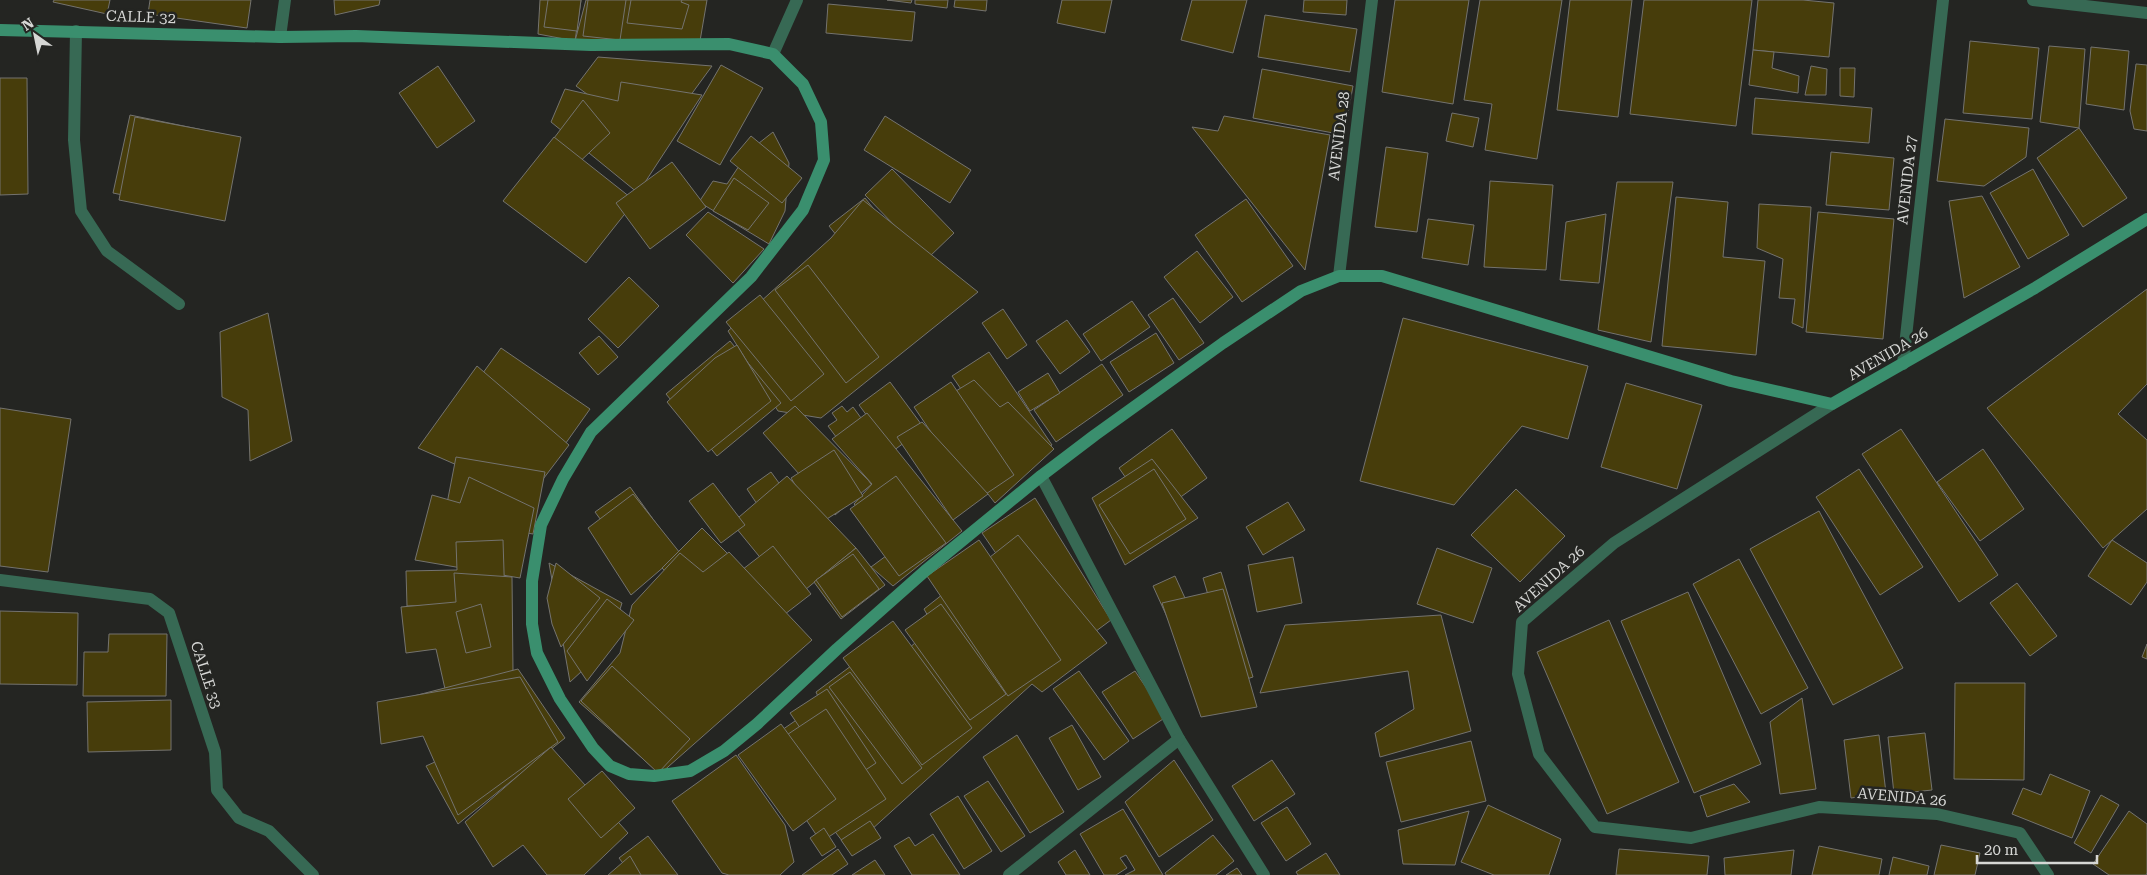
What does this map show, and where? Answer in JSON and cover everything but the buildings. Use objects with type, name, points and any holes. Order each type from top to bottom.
[{"type":"main road","name":"CALLE 32","points":[[0,30],[280,37],[356,36],[590,45],[729,44],[773,54]]},
{"type":"main road","points":[[773,54],[803,84],[821,122],[824,160],[803,210],[771,253],[744,284],[591,432],[563,479],[541,525],[532,581],[532,624],[537,653],[560,699],[593,748],[610,766],[629,774],[654,776],[690,771],[724,751],[757,724],[836,650],[925,571],[1041,476],[1103,429],[1301,290],[1339,276],[1382,276],[1731,381],[1832,404]]},
{"type":"main road","name":"AVENIDA 26","points":[[1832,404],[2035,288],[2147,219]]},
{"type":"street","points":[[280,37],[285,0]]},
{"type":"street","points":[[773,54],[797,0]]},
{"type":"street","name":"AVENIDA 28","points":[[1339,276],[1372,0]]},
{"type":"street","name":"AVENIDA 27","points":[[1904,364],[1943,0]]},
{"type":"street","points":[[2033,0],[2147,13]]},
{"type":"street","points":[[76,31],[74,140],[81,211],[107,251],[179,304]]},
{"type":"street","name":"AVENIDA 26","points":[[1832,404],[1614,543],[1522,622],[1518,674],[1540,754],[1595,827],[1692,838],[1819,807],[1937,814],[2020,833],[2048,875]]},
{"type":"street","points":[[1041,476],[1179,739],[1264,875]]},
{"type":"street","name":"CALLE 33","points":[[0,580],[150,599],[169,613],[215,752],[217,790],[238,818],[269,831],[313,875]]},
{"type":"street","points":[[1009,875],[1179,739]]}]
